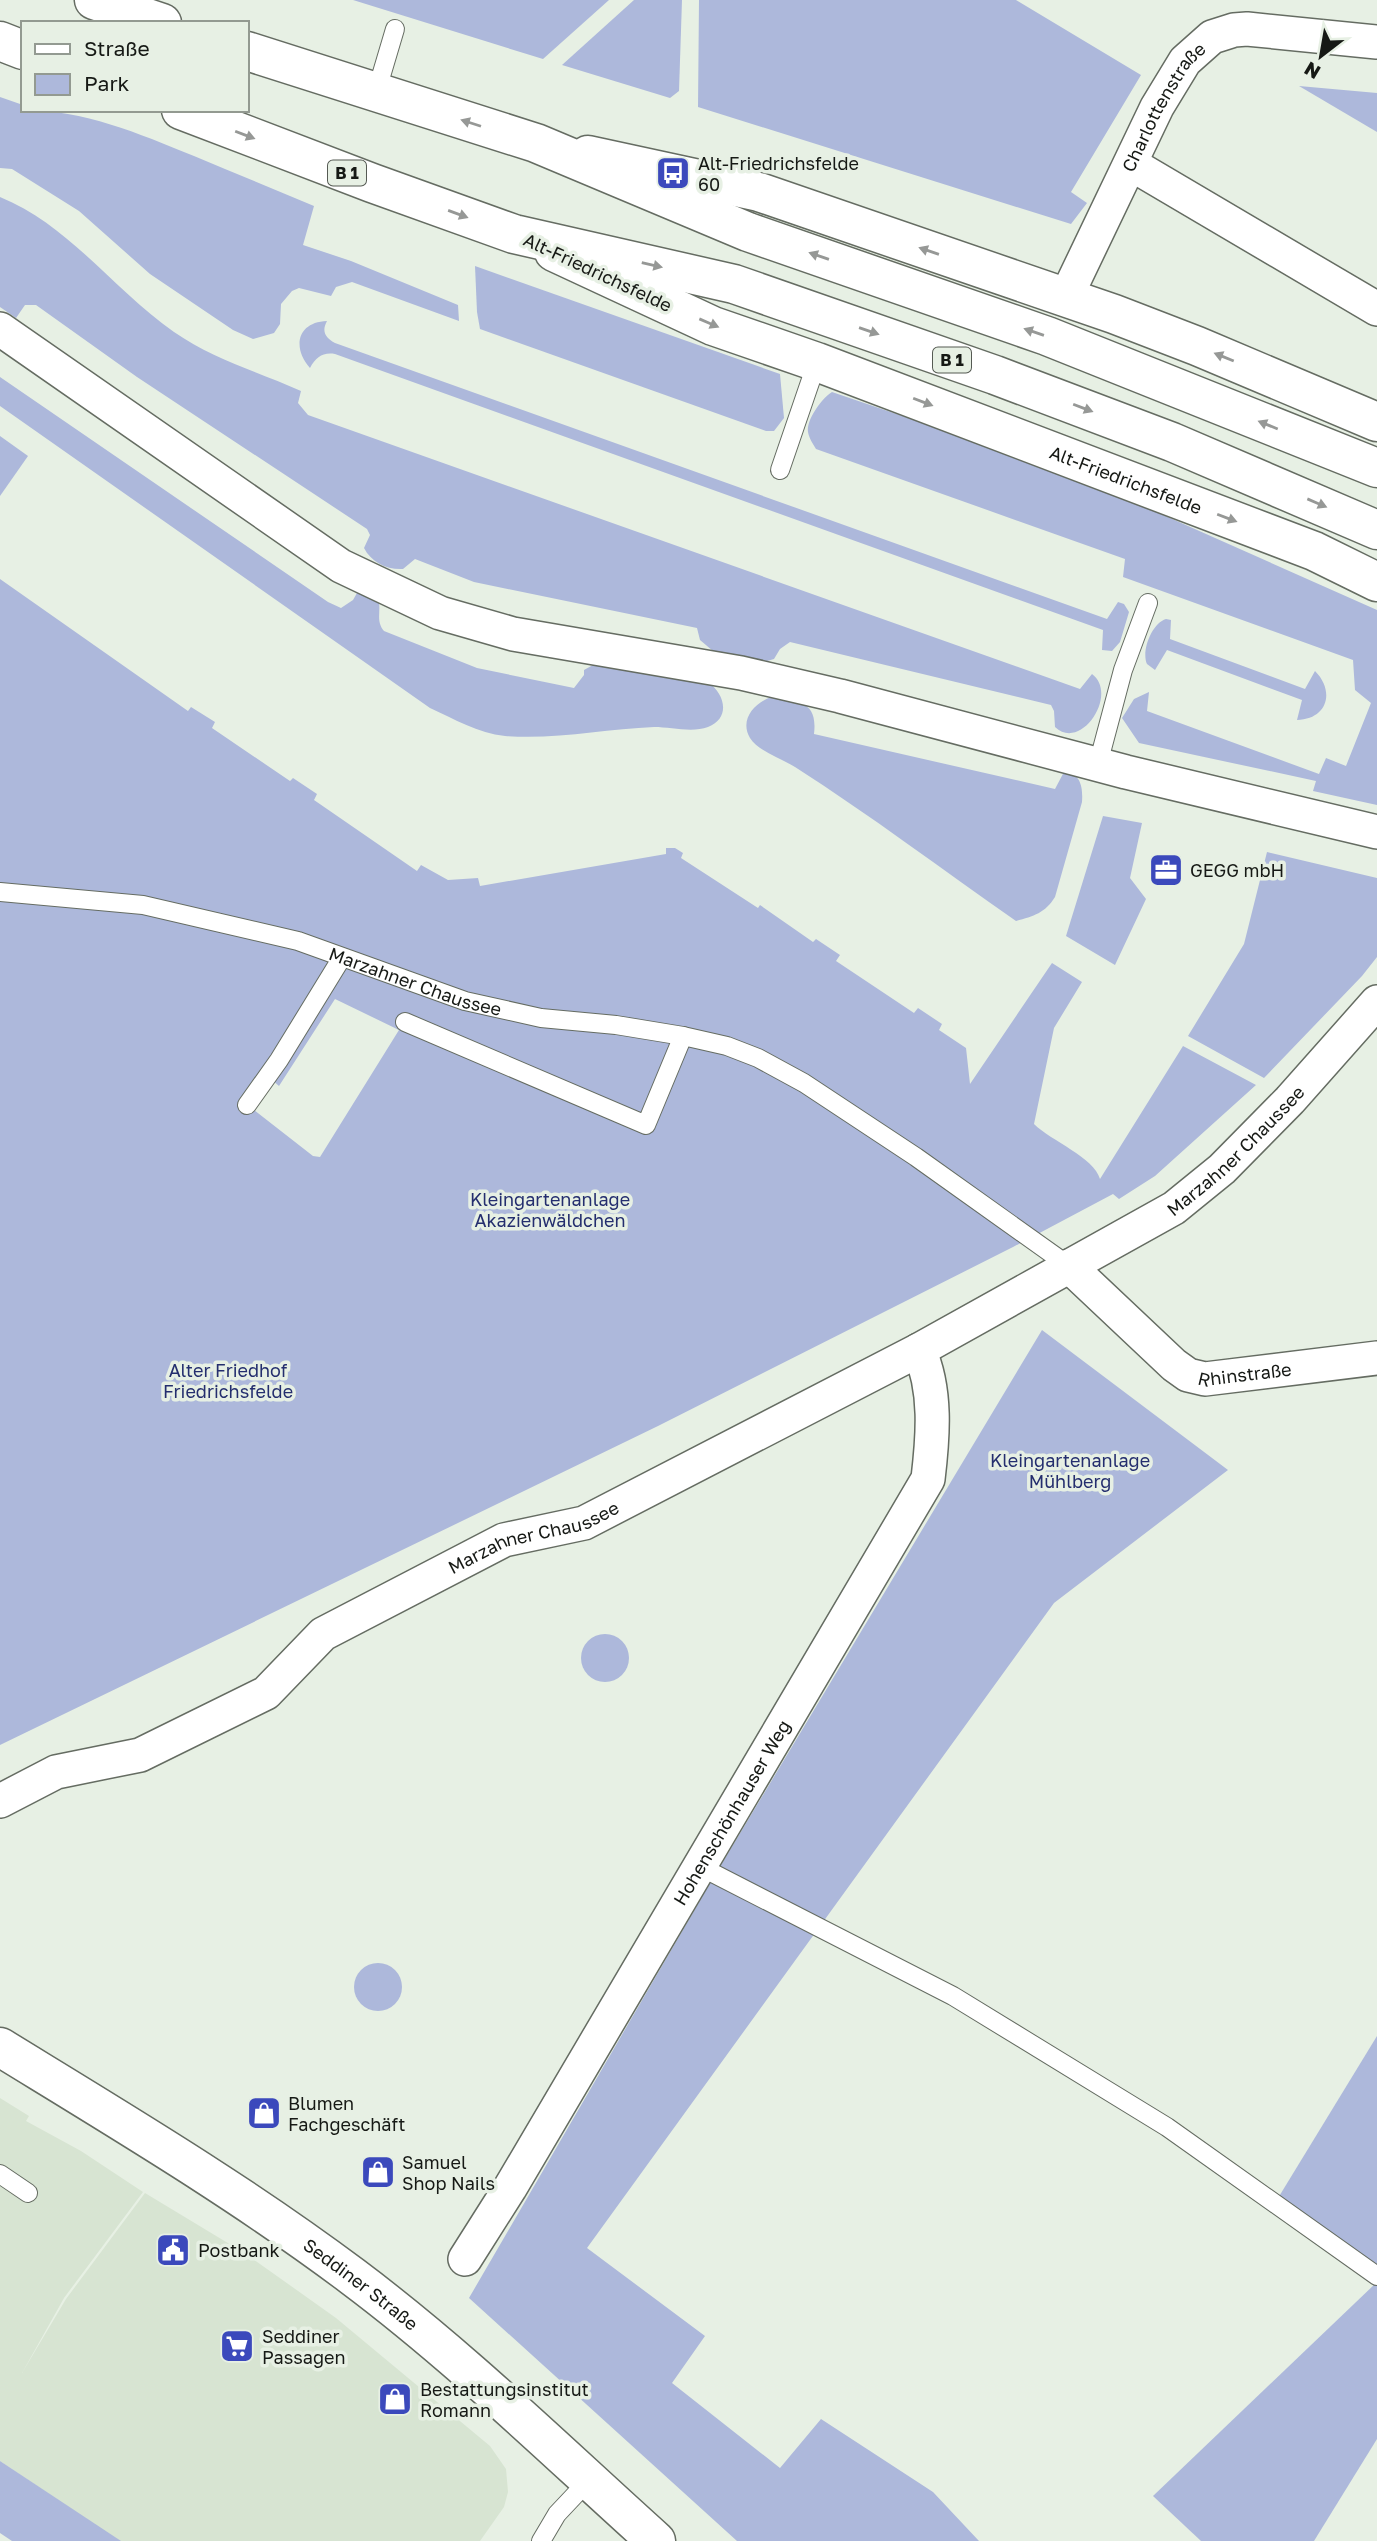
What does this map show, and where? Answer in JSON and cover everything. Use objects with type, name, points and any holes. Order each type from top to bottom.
[{"type":"main road","points":[[94,0],[156,21]]},
{"type":"main road","points":[[0,41],[21,49]]},
{"type":"main road","points":[[248,51],[536,143],[760,192],[1066,297],[1198,346],[1377,422]]},
{"type":"main road","name":"B 1","points":[[186,112],[514,234]]},
{"type":"main road","points":[[536,143],[748,232],[1047,336],[1377,468]]},
{"type":"main road","name":"Alt-Friedrichsfelde","points":[[514,234],[713,326],[817,362],[1314,551],[1377,582]]},
{"type":"main road","name":"Alt-Friedrichsfelde","points":[[514,234],[734,284],[995,375],[1160,437],[1377,530]]},
{"type":"main road","name":"Seddiner Straße","points":[[0,2047],[181,2159],[350,2274],[411,2321],[656,2541]]},
{"type":"street","name":"Charlottenstraße","points":[[1066,297],[1157,107],[1185,61],[1212,37],[1247,29],[1377,43]]},
{"type":"street","points":[[1131,164],[1377,309]]},
{"type":"street","points":[[0,329],[341,566],[440,613],[513,634],[741,673],[840,696],[1098,764],[1377,832]]},
{"type":"street","name":"Marzahner Chaussee","points":[[0,1801],[56,1772],[140,1755],[266,1693],[323,1634],[504,1540],[584,1523],[919,1350],[1174,1208],[1222,1169],[1290,1100],[1377,1002]]},
{"type":"street","name":"Rhinstraße","points":[[1069,1266],[1188,1375],[1205,1379],[1232,1377],[1377,1358]]},
{"type":"street","name":"Hohenschönhauser Weg","points":[[465,2259],[510,2188],[928,1479],[933,1431],[927,1368],[919,1350]]},
{"type":"lane","points":[[376,93],[395,29]]},
{"type":"lane","points":[[780,470],[817,362]]},
{"type":"lane","points":[[1098,764],[1123,670],[1148,603]]},
{"type":"lane","name":"Marzahner Chaussee","points":[[0,892],[142,905],[298,941],[341,959],[465,1001],[541,1018],[616,1025],[727,1046],[758,1058],[804,1083],[916,1157],[1069,1266]]},
{"type":"lane","points":[[247,1105],[341,959]]},
{"type":"lane","points":[[405,1022],[646,1125],[683,1036]]},
{"type":"lane","points":[[699,1866],[953,1996],[1167,2127],[1377,2276]]},
{"type":"lane","points":[[0,2174],[28,2193]]},
{"type":"lane","points":[[541,2541],[557,2514],[589,2480]]},
{"type":"shaded area","points":[[0,2098],[29,2116],[26,2121],[81,2151],[143,2192],[64,2298],[22,2373],[66,2299],[145,2193],[246,2254],[336,2318],[490,2446],[506,2469],[508,2492],[504,2507],[480,2541],[119,2541],[0,2461]]},
{"type":"green space","points":[[353,0],[609,0],[543,59]]},
{"type":"green space","points":[[634,0],[682,0],[679,91],[670,98],[562,65]]},
{"type":"green space","points":[[699,0],[1016,0],[1141,75],[1071,192],[1087,203],[1071,224],[698,107]]},
{"type":"green space","points":[[1299,86],[1377,93],[1377,132]]},
{"type":"green space","points":[[0,97],[21,104],[21,112],[68,114],[131,131],[314,206],[303,245],[351,261],[458,305],[459,321],[352,282],[336,287],[331,296],[299,288],[292,291],[281,304],[280,324],[274,333],[253,339],[233,330],[150,274],[79,211],[12,169],[0,168]]},
{"type":"green space","points":[[0,197],[48,224],[152,315],[189,342],[220,358],[301,391],[298,403],[308,415],[1080,689],[1092,674],[1099,683],[1099,706],[1085,726],[1076,732],[1065,733],[1055,727],[1051,705],[790,642],[780,649],[774,659],[767,661],[713,651],[700,640],[697,628],[474,582],[415,559],[403,569],[380,564],[364,548],[370,535],[367,529],[137,377],[36,305],[25,305],[16,318],[0,307]]},
{"type":"green space","points":[[475,266],[780,374],[784,418],[774,431],[766,431],[480,329]]},
{"type":"green space","points":[[327,321],[325,334],[335,343],[1107,619],[1118,602],[1124,604],[1129,612],[1120,642],[1112,651],[1102,650],[1103,630],[335,354],[320,356],[310,368],[301,352],[300,337],[309,326]]},
{"type":"green space","points":[[0,377],[328,602],[341,608],[353,600],[357,593],[364,591],[378,599],[380,623],[384,631],[477,668],[574,688],[584,675],[584,670],[593,665],[708,682],[722,699],[723,712],[715,723],[695,730],[654,727],[524,737],[485,732],[448,717],[430,708],[0,406]]},
{"type":"green space","points":[[832,392],[1028,459],[1125,498],[1377,610],[1377,805],[1313,791],[1316,781],[1139,743],[1122,718],[1134,699],[1149,692],[1147,711],[1319,774],[1326,758],[1346,766],[1371,703],[1355,690],[1353,660],[1123,577],[1125,559],[816,449],[808,427],[819,404]]},
{"type":"green space","points":[[0,436],[28,456],[0,496]]},
{"type":"green space","points":[[0,579],[188,711],[191,707],[215,722],[212,728],[290,781],[293,778],[317,794],[314,800],[417,871],[421,865],[448,880],[478,878],[480,886],[666,854],[666,848],[675,848],[683,853],[681,858],[758,908],[760,905],[813,942],[816,939],[840,955],[836,961],[914,1013],[918,1008],[942,1024],[939,1030],[966,1048],[970,1084],[1052,963],[1082,982],[1054,1028],[1034,1124],[1081,1156],[1100,1179],[1183,1046],[1256,1085],[1155,1176],[1119,1199],[1113,1194],[658,1426],[0,1745]],"holes":[[[335,999],[399,1030],[320,1157],[313,1156],[241,1100],[262,1071],[279,1086]]]},
{"type":"green space","points":[[1166,619],[1171,620],[1170,639],[1305,689],[1315,671],[1325,687],[1325,703],[1322,709],[1316,715],[1297,720],[1302,700],[1167,650],[1155,670],[1147,664],[1145,652],[1152,632]]},
{"type":"green space","points":[[771,697],[798,702],[809,709],[813,715],[814,734],[1055,789],[1065,770],[1075,775],[1081,787],[1082,802],[1055,897],[1038,913],[1016,921],[851,804],[759,747],[750,738],[746,724],[754,708]]},
{"type":"green space","points":[[1103,816],[1142,823],[1130,878],[1146,899],[1115,965],[1066,936]]},
{"type":"green space","points":[[1267,852],[1377,878],[1377,957],[1264,1078],[1188,1036],[1244,944]]},
{"type":"green space","name":"Kleingartenanlage Mühlberg","points":[[1042,1330],[1228,1470],[1054,1603],[587,2248],[705,2336],[672,2383],[780,2468],[821,2419],[933,2492],[979,2541],[737,2541],[469,2298],[709,1885]]},
{"type":"green space","points":[[605,1634],[622,1641],[629,1658],[622,1675],[605,1682],[588,1675],[581,1658],[588,1641]]},
{"type":"green space","points":[[378,1963],[395,1970],[402,1987],[395,2004],[378,2011],[361,2004],[354,1987],[361,1970]]},
{"type":"green space","points":[[1377,2036],[1377,2276],[1275,2203]]},
{"type":"green space","points":[[1377,2282],[1377,2439],[1314,2541],[1201,2541],[1153,2496]]},
{"type":"green space","points":[[0,2461],[121,2541],[12,2541],[0,2533]]},
{"type":"place","name":"Alt-Friedrichsfelde 60","points":[[673,173]]},
{"type":"place","name":"GEGG mbH","points":[[1166,870]]},
{"type":"place","name":"Blumen Fachgeschäft","points":[[264,2113]]},
{"type":"place","name":"Samuel Shop Nails","points":[[378,2172]]},
{"type":"place","name":"Postbank","points":[[173,2250]]},
{"type":"place","name":"Seddiner Passagen","points":[[237,2346]]},
{"type":"place","name":"Bestattungsinstitut Romann","points":[[395,2399]]},
{"type":"park label","name":"Kleingartenanlage Akazienwäldchen","points":[[550,1209]]},
{"type":"park label","name":"Alter Friedhof Friedrichsfelde","points":[[228,1380]]}]
